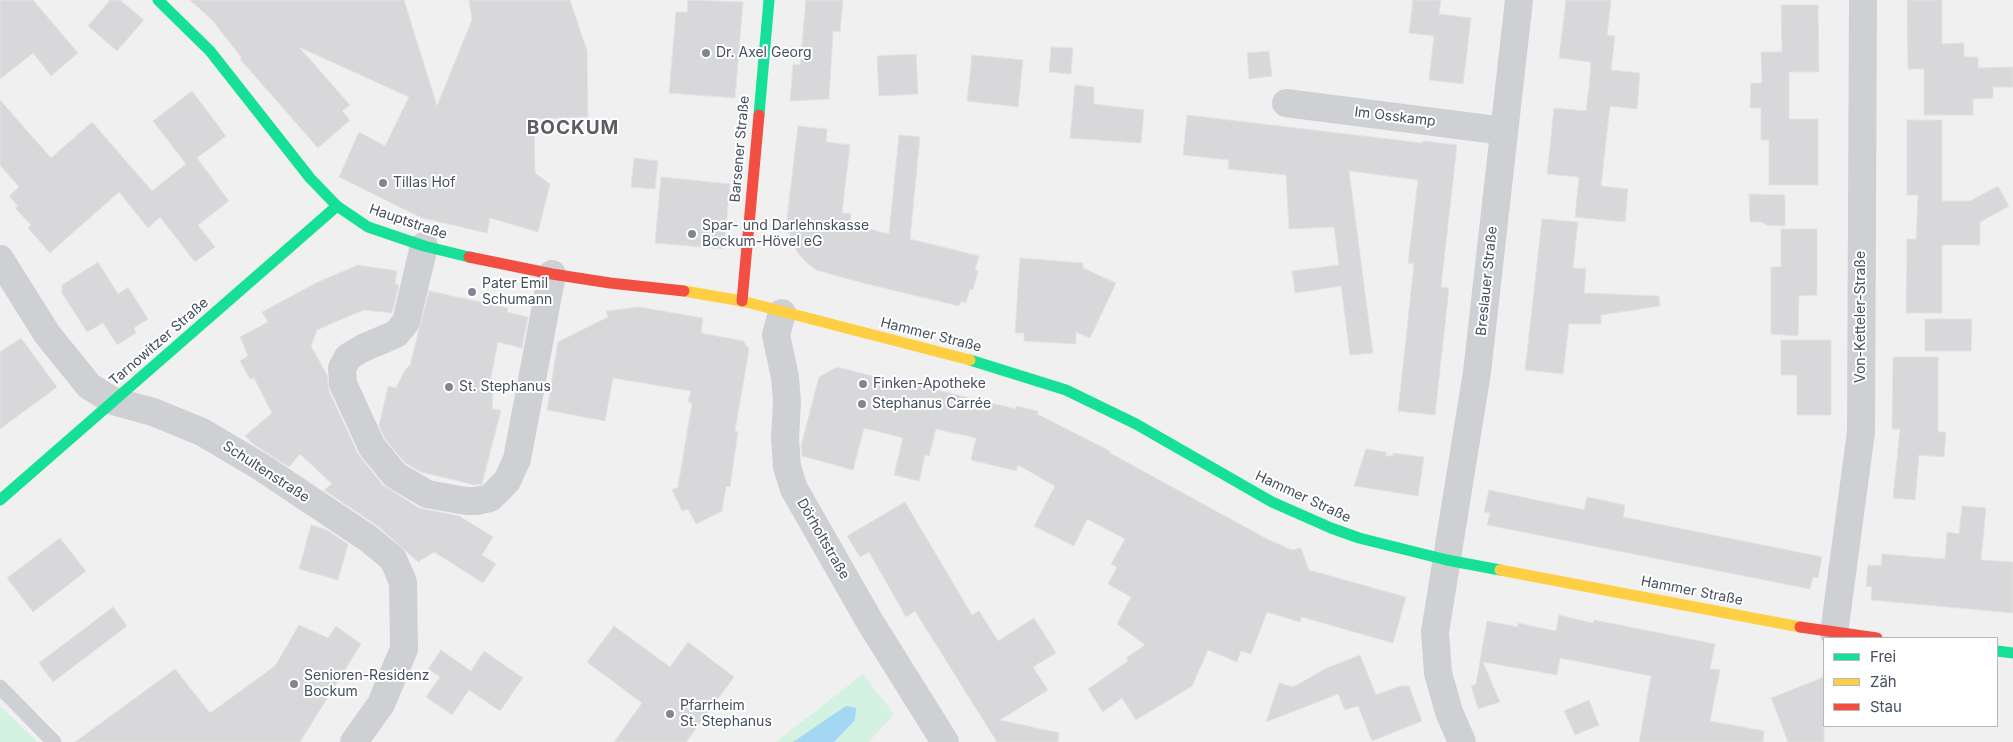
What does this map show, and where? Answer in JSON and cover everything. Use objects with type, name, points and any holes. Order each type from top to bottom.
[{"type":"main road","name":"Hauptstraße","points":[[158,0],[210,51],[310,178],[337,206],[368,226],[424,246],[462,256],[552,274],[610,283],[693,292],[742,301]]},
{"type":"main road","name":"Barsener Straße","points":[[742,301],[769,0]]},
{"type":"main road","name":"Tarnowitzer Straße","points":[[0,500],[337,206]]},
{"type":"main road","name":"Hammer Straße","points":[[742,301],[782,313],[983,363],[1066,390],[1136,424],[1272,502],[1359,538],[1447,560],[1834,633],[1868,637]]},
{"type":"main road","points":[[1998,651],[2013,653]]},
{"type":"street","name":"Breslauer Straße","points":[[1462,742],[1449,712],[1438,673],[1435,632],[1477,372],[1519,0]]},
{"type":"street","name":"Von-Ketteler-Straße","points":[[1834,633],[1861,432],[1863,0]]},
{"type":"street","name":"Im Osskamp","points":[[1286,103],[1504,131]]},
{"type":"street","points":[[424,246],[406,322],[396,334],[362,348],[348,357],[342,368],[343,384],[372,447],[395,475],[427,494],[476,501],[490,498],[506,482],[517,459],[552,274]]},
{"type":"street","name":"Schultenstraße","points":[[0,260],[48,334],[89,386],[113,401],[153,412],[202,432],[261,467],[369,539],[393,559],[403,582],[404,649],[381,704],[354,742]]},
{"type":"street","name":"Dörholtstraße","points":[[782,313],[776,335],[785,377],[787,467],[794,488],[870,622],[945,742]]},
{"type":"lane","points":[[0,687],[54,742]]},
{"type":"green space","points":[[863,674],[894,714],[869,742],[776,742]]},
{"type":"green space","points":[[0,706],[37,742],[0,742]]},
{"type":"water","points":[[846,706],[856,708],[855,720],[834,742],[793,742]]},
{"type":"building","points":[[0,0],[33,0],[78,53],[51,76],[33,53],[0,79]]},
{"type":"building","points":[[110,0],[120,0],[144,20],[117,51],[88,26]]},
{"type":"building","points":[[190,0],[404,0],[437,106],[472,20],[469,0],[570,0],[587,51],[588,117],[534,119],[535,173],[550,184],[538,232],[490,218],[487,233],[422,218],[339,177],[359,132],[385,146],[409,97],[299,47],[350,105],[342,111],[350,120],[318,148],[240,59],[242,58],[212,20]]},
{"type":"building","name":"Dr. Axel Georg","points":[[688,0],[743,2],[735,98],[669,93],[676,12],[687,12]]},
{"type":"building","points":[[806,0],[843,0],[840,32],[833,31],[829,99],[790,101],[793,64],[800,65]]},
{"type":"building","points":[[1413,0],[1441,0],[1439,14],[1471,18],[1463,84],[1429,80],[1434,36],[1409,33]]},
{"type":"building","points":[[1566,0],[1611,0],[1607,35],[1615,36],[1611,70],[1640,73],[1637,109],[1610,106],[1601,186],[1628,189],[1625,222],[1575,217],[1579,177],[1547,174],[1554,108],[1586,111],[1589,87],[1591,62],[1559,58]]},
{"type":"building","points":[[1907,0],[1942,0],[1942,44],[1964,43],[1964,57],[1978,57],[1978,68],[2013,67],[2013,87],[1993,87],[1993,98],[1973,99],[1973,115],[1924,115],[1924,69],[1908,69]]},
{"type":"building","points":[[1781,5],[1818,5],[1819,72],[1789,72],[1789,119],[1818,119],[1818,185],[1769,185],[1769,140],[1761,140],[1761,108],[1750,108],[1751,83],[1762,83],[1761,52],[1782,52]]},
{"type":"building","points":[[1051,47],[1073,48],[1071,74],[1049,72]]},
{"type":"building","points":[[1269,51],[1272,76],[1249,79],[1247,53]]},
{"type":"building","points":[[916,54],[918,94],[879,96],[877,56]]},
{"type":"building","points":[[972,55],[1023,60],[1018,107],[967,101]]},
{"type":"building","points":[[1075,85],[1094,87],[1094,104],[1144,110],[1141,143],[1070,138]]},
{"type":"building","points":[[192,91],[226,136],[197,158],[229,201],[198,225],[215,247],[195,262],[160,217],[148,228],[119,192],[50,253],[28,228],[31,225],[15,208],[18,206],[9,196],[19,187],[0,165],[0,100],[51,158],[92,122],[152,191],[186,164],[153,121]]},
{"type":"building","points":[[1187,115],[1422,143],[1423,141],[1457,145],[1441,287],[1449,288],[1435,415],[1398,411],[1414,264],[1408,263],[1418,180],[1349,171],[1373,353],[1350,355],[1341,286],[1295,293],[1292,271],[1339,265],[1334,227],[1289,229],[1286,175],[1228,169],[1229,160],[1183,155]]},
{"type":"building","points":[[1907,120],[1942,120],[1942,201],[1970,201],[1998,186],[2009,206],[1980,222],[1980,245],[1942,245],[1942,313],[1906,313],[1907,239],[1916,239],[1918,195],[1907,195]]},
{"type":"building","points":[[798,126],[827,129],[826,142],[850,145],[842,213],[851,214],[850,224],[889,234],[899,135],[920,137],[910,239],[979,256],[975,270],[978,271],[973,290],[970,289],[966,303],[961,301],[959,306],[863,283],[816,270],[805,261],[797,252],[786,226]]},
{"type":"building","points":[[634,158],[658,161],[655,189],[631,187]]},
{"type":"building","points":[[661,177],[730,184],[724,249],[655,243]]},
{"type":"building","points":[[1749,194],[1785,195],[1785,226],[1750,222]]},
{"type":"building","points":[[1542,219],[1578,222],[1573,268],[1586,269],[1584,293],[1659,296],[1660,306],[1601,315],[1601,324],[1569,324],[1563,374],[1525,370]]},
{"type":"building","points":[[1781,229],[1817,229],[1817,295],[1799,296],[1798,336],[1771,334],[1771,267],[1781,267]]},
{"type":"building","points":[[1020,258],[1083,263],[1083,268],[1116,283],[1090,338],[1076,332],[1076,344],[1024,341],[1024,333],[1015,333]]},
{"type":"building","points":[[98,262],[118,294],[128,287],[148,319],[134,328],[136,333],[117,345],[103,323],[87,332],[62,293],[62,285]]},
{"type":"building","points":[[358,265],[397,271],[395,284],[399,285],[392,313],[364,310],[317,330],[311,346],[327,375],[329,391],[358,454],[383,485],[419,508],[459,516],[493,537],[482,555],[496,564],[483,583],[434,552],[418,562],[379,527],[324,490],[332,484],[300,454],[289,467],[253,444],[245,436],[272,413],[254,378],[250,379],[240,361],[248,356],[240,337],[268,322],[262,312],[318,282]]},
{"type":"building","name":"St. Stephanus","points":[[429,291],[508,308],[507,312],[528,317],[522,348],[498,342],[490,382],[493,391],[492,409],[501,410],[482,484],[475,485],[421,472],[405,463],[385,439],[379,426],[388,386],[396,388],[405,370],[410,365]]},
{"type":"building","points":[[639,307],[703,318],[701,333],[743,341],[749,349],[735,431],[738,432],[730,487],[726,486],[722,511],[696,524],[688,509],[682,511],[672,490],[678,487],[692,403],[688,402],[691,391],[613,378],[605,421],[547,410],[558,342],[608,317],[606,311]]},
{"type":"building","points":[[1925,319],[1972,319],[1971,351],[1925,351]]},
{"type":"building","points":[[21,338],[57,387],[0,429],[0,352]]},
{"type":"building","points":[[1781,340],[1831,340],[1831,415],[1797,415],[1797,375],[1781,375]]},
{"type":"building","points":[[1893,357],[1938,357],[1938,432],[1946,432],[1944,457],[1919,455],[1915,500],[1893,498],[1900,429],[1892,429]]},
{"type":"building","points":[[837,367],[1016,409],[1016,406],[1038,411],[1037,414],[1110,451],[1110,453],[1267,539],[1292,550],[1301,548],[1309,570],[1406,597],[1393,643],[1302,617],[1300,622],[1267,612],[1251,654],[1241,651],[1237,662],[1208,650],[1192,686],[1136,720],[1122,698],[1103,712],[1088,689],[1128,661],[1126,658],[1145,645],[1117,624],[1131,597],[1108,584],[1117,567],[1111,564],[1125,539],[1087,519],[1074,546],[1034,526],[1055,486],[1018,465],[1016,471],[971,460],[976,438],[936,429],[929,456],[925,455],[919,481],[894,475],[903,438],[864,428],[853,470],[802,456],[801,446],[819,377]]},
{"type":"building","points":[[1366,449],[1386,452],[1386,456],[1393,456],[1393,453],[1424,457],[1418,496],[1354,486]]},
{"type":"building","points":[[1489,490],[1584,510],[1587,497],[1625,505],[1623,517],[1822,557],[1818,578],[1813,577],[1810,589],[1487,525],[1490,513],[1484,512]]},
{"type":"building","points":[[905,502],[972,615],[979,611],[998,641],[1034,618],[1056,653],[1033,667],[1048,690],[1000,720],[1059,733],[1058,742],[997,742],[915,611],[906,617],[869,552],[860,557],[847,536]]},
{"type":"building","points":[[1962,506],[1986,508],[1981,560],[2013,562],[2013,613],[1871,600],[1872,587],[1866,586],[1868,565],[1881,566],[1882,554],[1945,559],[1947,532],[1959,534]]},
{"type":"building","points":[[311,525],[327,530],[348,544],[338,580],[299,569]]},
{"type":"building","points":[[60,538],[86,571],[33,612],[7,578]]},
{"type":"building","points":[[113,607],[127,626],[53,682],[39,663]]},
{"type":"building","points":[[1559,615],[1593,623],[1594,620],[1715,644],[1710,669],[1720,670],[1710,721],[1764,731],[1763,742],[1639,742],[1651,676],[1560,658],[1557,675],[1483,662],[1500,702],[1478,709],[1471,686],[1476,684],[1487,621],[1518,627],[1518,623],[1556,631]]},
{"type":"building","name":"Senioren-Residenz Bockum","points":[[299,625],[328,638],[336,626],[361,644],[300,742],[75,742],[175,669],[210,713],[275,666]]},
{"type":"building","name":"Pfarrheim St. Stephanus","points":[[614,626],[670,667],[688,642],[734,677],[686,742],[614,742],[642,703],[587,662]]},
{"type":"building","points":[[441,650],[471,671],[484,651],[523,678],[500,711],[469,690],[452,715],[426,697],[440,677],[428,669]]},
{"type":"building","points":[[1360,655],[1376,695],[1400,686],[1409,686],[1422,721],[1372,741],[1358,706],[1345,710],[1338,694],[1266,722],[1279,683],[1293,687],[1327,668]]},
{"type":"building","points":[[1823,677],[1824,742],[1788,742],[1771,698]]},
{"type":"building","points":[[1589,700],[1599,725],[1575,735],[1564,711]]},
{"type":"traffic: fast","points":[[158,0],[210,51],[310,178],[337,206],[368,227],[424,246],[469,257]]},
{"type":"traffic: fast","points":[[759,115],[769,0]]},
{"type":"traffic: fast","points":[[0,500],[337,206]]},
{"type":"traffic: fast","points":[[970,360],[1066,390],[1136,424],[1272,502],[1331,528],[1359,538],[1447,560],[1500,570]]},
{"type":"traffic: fast","points":[[1998,651],[2013,653]]},
{"type":"traffic: slow","points":[[684,291],[742,301],[970,360]]},
{"type":"traffic: slow","points":[[1500,570],[1800,627]]},
{"type":"traffic: jam","points":[[742,301],[759,115]]},
{"type":"traffic: jam","points":[[469,257],[552,274],[610,283],[684,291]]},
{"type":"traffic: jam","points":[[1800,627],[1870,637]]},
{"type":"place","name":"Dr. Axel Georg","points":[[706,53]]},
{"type":"place","name":"Tillas Hof","points":[[383,183]]},
{"type":"place","name":"Spar- und Darlehnskasse Bockum-Hövel eG","points":[[692,234]]},
{"type":"place","name":"Pater Emil Schumann","points":[[472,292]]},
{"type":"place","name":"Finken-Apotheke","points":[[863,384]]},
{"type":"place","name":"St. Stephanus","points":[[449,387]]},
{"type":"place","name":"Stephanus Carrée","points":[[862,404]]},
{"type":"place","name":"Senioren-Residenz Bockum","points":[[294,684]]},
{"type":"place","name":"Pfarrheim St. Stephanus","points":[[670,714]]},
{"type":"district","name":"BOCKUM","points":[[573,128]]}]
